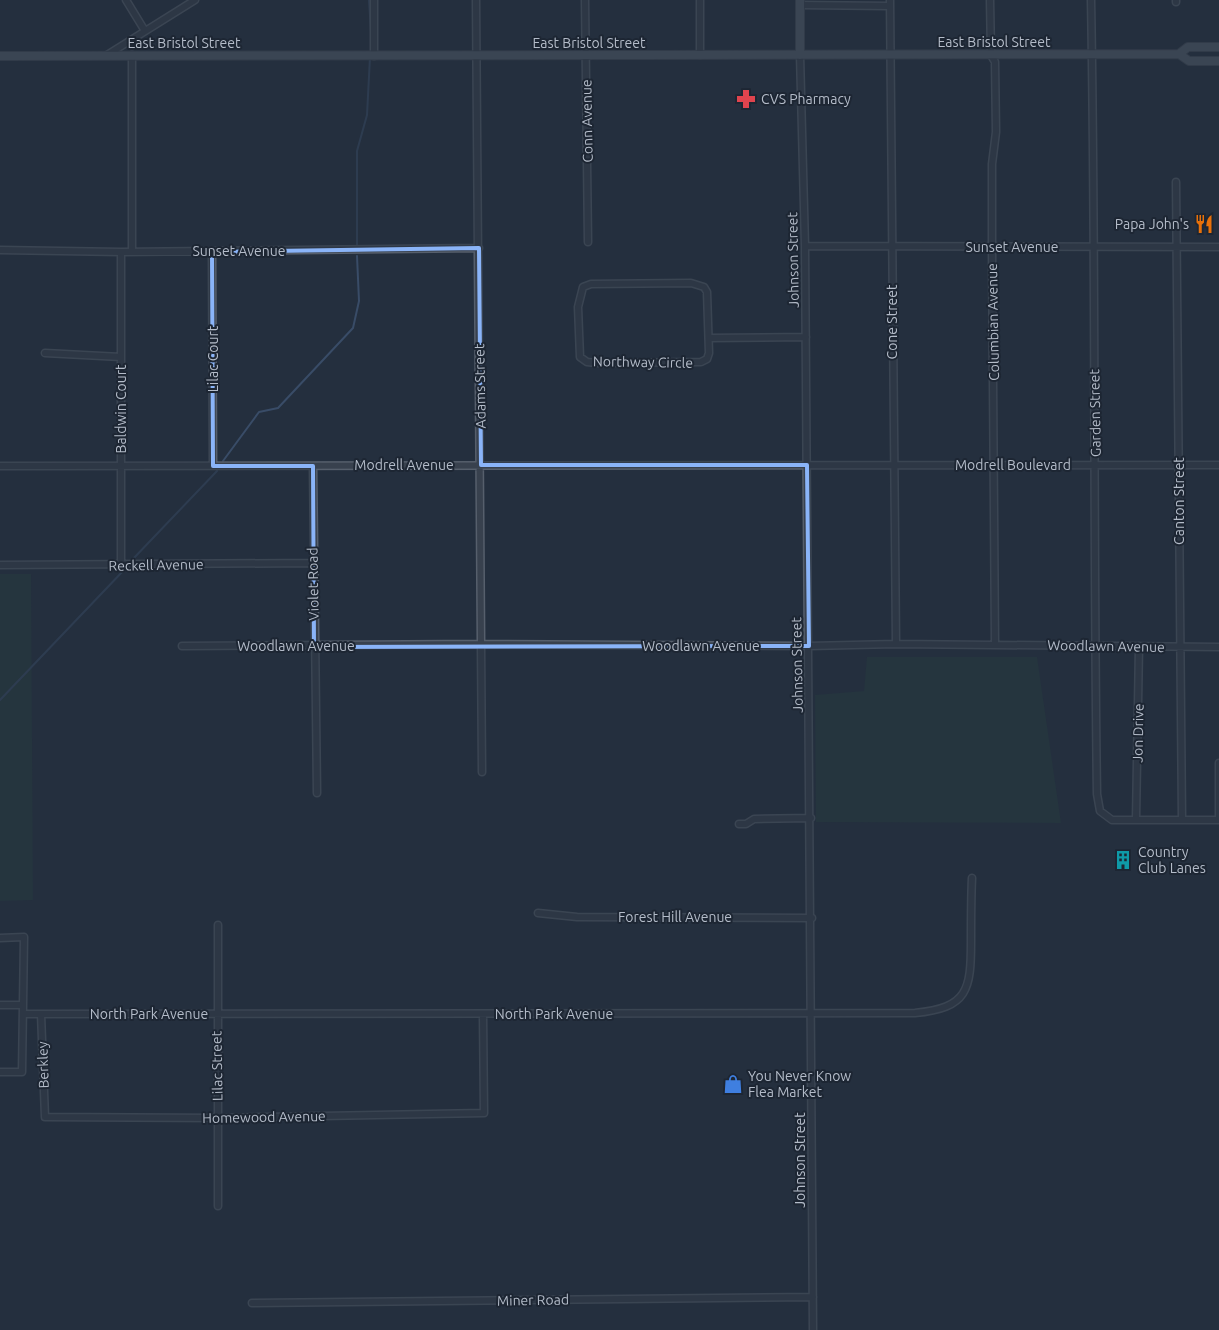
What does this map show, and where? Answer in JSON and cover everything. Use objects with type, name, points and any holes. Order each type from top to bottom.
[{"type":"main road","name":"Johnson Street","points":[[800,2],[800,55]]},
{"type":"main road","name":"East Bristol Street","points":[[1179,54],[1188,47],[1219,47]]},
{"type":"main road","name":"East Bristol Street","points":[[0,56],[1179,54],[1189,61],[1219,61]]},
{"type":"street","points":[[126,0],[145,30]]},
{"type":"street","points":[[107,56],[145,30],[195,0]]},
{"type":"street","points":[[374,0],[374,56]]},
{"type":"street","name":"Adams Street","points":[[476,0],[482,772]]},
{"type":"street","name":"Conn Avenue","points":[[585,0],[588,242]]},
{"type":"street","points":[[700,0],[700,55]]},
{"type":"street","name":"Columbian Avenue","points":[[990,0],[991,55],[995,62],[996,132],[992,164],[996,645]]},
{"type":"street","name":"Garden Street","points":[[1091,0],[1096,466],[1095,646],[1098,794],[1100,811],[1112,820],[1136,820]]},
{"type":"street","points":[[800,2],[890,3]]},
{"type":"street","name":"Cone Street","points":[[890,3],[896,644]]},
{"type":"street","points":[[132,55],[132,251]]},
{"type":"street","name":"Johnson Street","points":[[800,55],[805,246],[813,1013],[813,1330]]},
{"type":"street","name":"Canton Street","points":[[1176,182],[1182,820]]},
{"type":"street","name":"Sunset Avenue","points":[[805,246],[1219,247]]},
{"type":"street","name":"Sunset Avenue","points":[[0,250],[212,252],[479,248]]},
{"type":"street","name":"Baldwin Court","points":[[120,252],[120,565]]},
{"type":"street","name":"Lilac Court","points":[[212,252],[213,466]]},
{"type":"street","name":"Northway Circle","points":[[699,284],[707,292],[709,338],[707,359],[701,362],[587,362],[580,357],[579,350],[579,298],[583,287],[587,285],[699,284]]},
{"type":"street","points":[[709,338],[806,337]]},
{"type":"street","points":[[45,352],[121,357]]},
{"type":"street","name":"Modrell Boulevard","points":[[807,465],[1219,465]]},
{"type":"street","name":"Modrell Avenue","points":[[0,466],[807,465]]},
{"type":"street","name":"Violet Road","points":[[313,466],[317,793]]},
{"type":"street","name":"Reckell Avenue","points":[[0,565],[313,563]]},
{"type":"street","name":"Woodlawn Avenue","points":[[182,646],[314,647],[482,644],[809,646],[896,644],[1219,647]]},
{"type":"street","name":"Jon Drive","points":[[1136,820],[1139,646]]},
{"type":"street","points":[[1136,820],[1219,820],[1219,763]]},
{"type":"street","points":[[739,824],[746,824],[754,818],[811,818]]},
{"type":"street","name":"North Park Avenue","points":[[22,1014],[914,1013],[939,1010],[954,1002],[965,992],[969,982],[971,966],[972,878]]},
{"type":"street","name":"Forest Hill Avenue","points":[[538,913],[577,917],[812,918]]},
{"type":"street","name":"Lilac Street","points":[[218,925],[216,1014],[218,1206]]},
{"type":"street","points":[[0,938],[24,937],[22,1072],[0,1072]]},
{"type":"street","points":[[0,1005],[23,1005]]},
{"type":"street","name":"Berkley","points":[[41,1014],[45,1116]]},
{"type":"street","name":"Homewood Avenue","points":[[45,1116],[218,1118],[484,1113],[483,1014]]},
{"type":"street","name":"Miner Road","points":[[252,1303],[813,1297]]},
{"type":"highlighted area","points":[[479,248],[481,465],[807,465],[809,646],[314,647],[313,466],[213,466],[212,252]]},
{"type":"green space","points":[[0,574],[31,574],[33,900],[0,901]]},
{"type":"green space","points":[[867,657],[1037,657],[1061,823],[816,822],[815,695],[864,691]]},
{"type":"waterway","points":[[369,0],[371,32]]},
{"type":"waterway","points":[[357,246],[357,151],[367,115],[370,57]]},
{"type":"waterway","points":[[223,461],[259,412],[278,408],[353,328],[359,301],[357,256]]},
{"type":"waterway","points":[[132,560],[217,471]]},
{"type":"waterway","points":[[0,700],[124,570]]},
{"type":"place","name":"CVS Pharmacy","points":[[746,99]]},
{"type":"place","name":"Papa John's","points":[[1204,224]]},
{"type":"place","name":"Country Club Lanes","points":[[1123,860]]},
{"type":"place","name":"You Never Know Flea Market","points":[[733,1084]]}]
